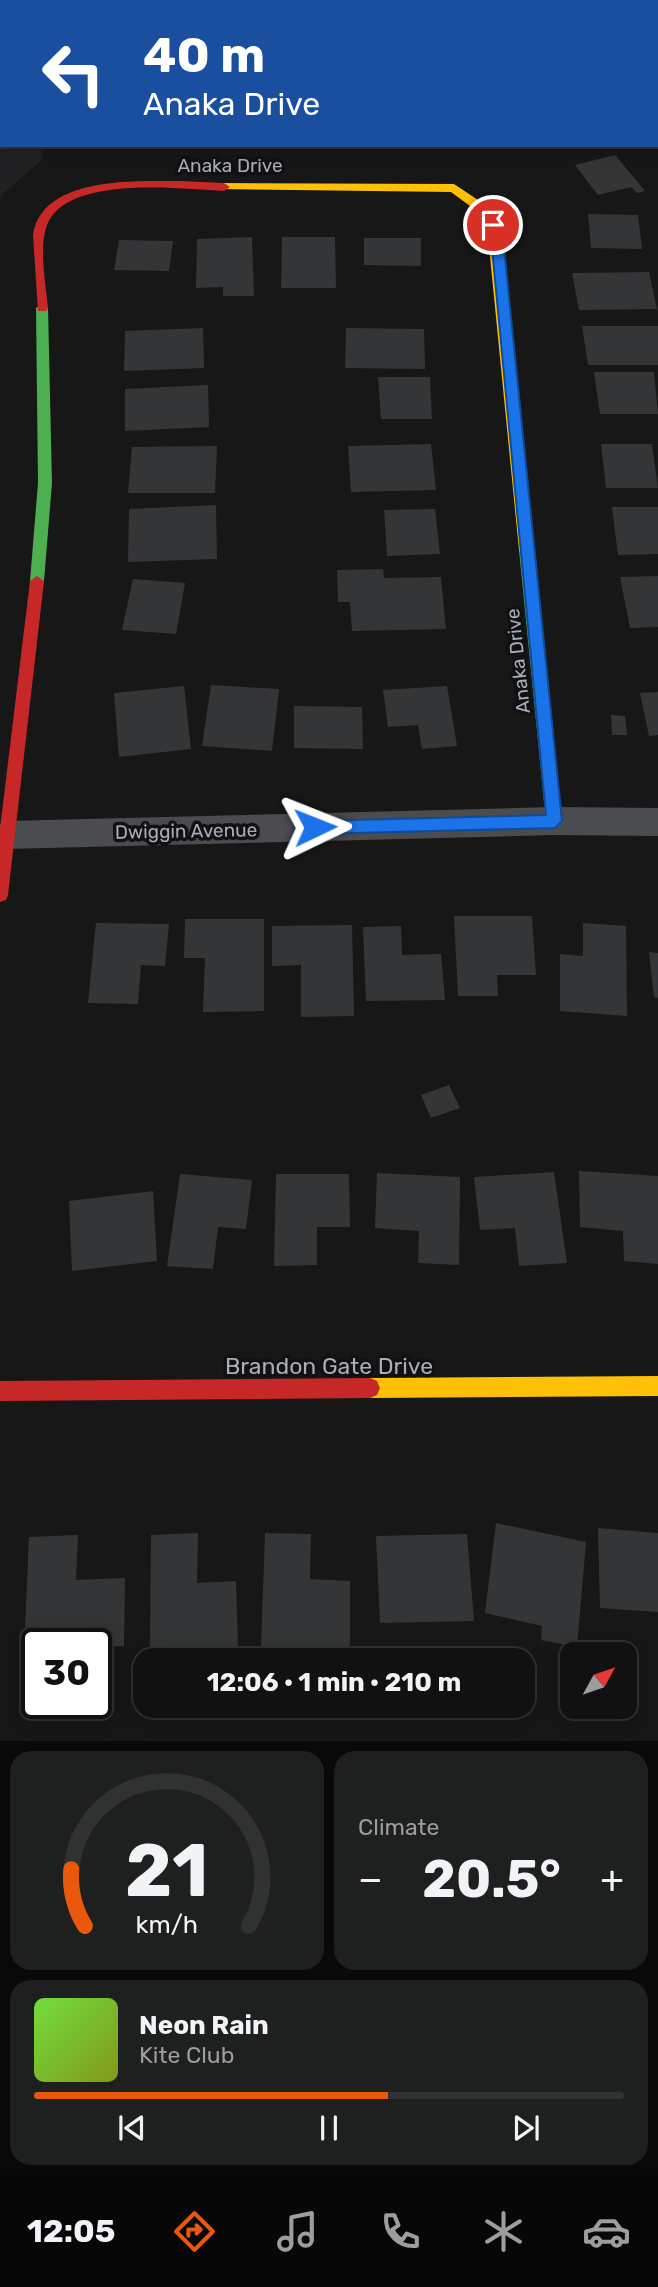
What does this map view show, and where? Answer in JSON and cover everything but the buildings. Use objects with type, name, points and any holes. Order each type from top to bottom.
[{"type":"street","name":"Anaka Drive","points":[[0,895],[43,527],[45,483],[40,226],[52,205],[75,194],[104,186],[454,188],[474,203],[493,225],[498,248],[555,821]]},
{"type":"street","name":"Dwiggin Avenue","points":[[7,835],[555,821],[658,822]]},
{"type":"street","name":"Brandon Gate Drive","points":[[0,1391],[658,1386]]},
{"type":"shaded area","points":[[0,147],[44,147],[41,161],[2,194],[0,202]]},
{"type":"traffic: fast","points":[[37,581],[45,483],[42,308]]},
{"type":"traffic: fast","points":[[526,550],[554,821]]},
{"type":"traffic: slow","points":[[224,187],[454,188],[474,203],[493,225],[526,550]]},
{"type":"traffic: slow","points":[[370,1388],[658,1386]]},
{"type":"traffic: jam","points":[[42,308],[40,227],[50,209],[68,197],[92,189],[150,184],[224,187]]},
{"type":"traffic: jam","points":[[0,895],[37,581]]},
{"type":"traffic: jam","points":[[0,1391],[370,1388]]},
{"type":"route","points":[[315,827],[555,821],[498,248],[493,225]]}]
